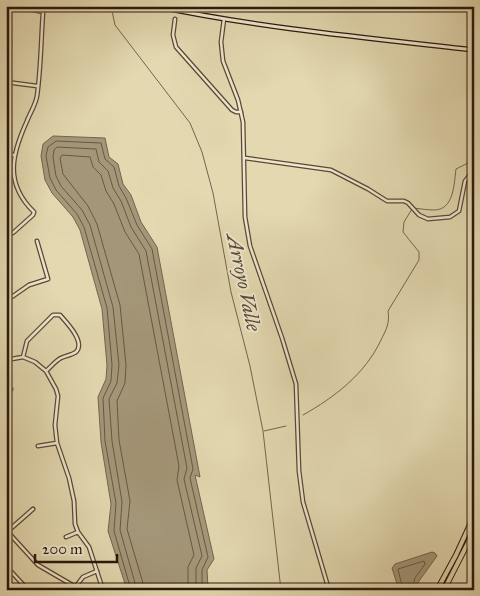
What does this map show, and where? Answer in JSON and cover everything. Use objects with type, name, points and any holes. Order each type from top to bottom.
[{"type":"highway","points":[[437,590],[474,516]]},
{"type":"highway","points":[[444,590],[474,532]]},
{"type":"main road","points":[[155,6],[296,30],[474,50]]},
{"type":"street","points":[[6,233],[11,234],[14,232],[34,212],[23,198],[16,183],[13,169],[14,155],[37,98],[43,12],[16,6]]},
{"type":"street","points":[[224,19],[221,42],[223,61],[241,112],[245,217],[250,246],[296,384],[299,471],[303,502],[329,590]]},
{"type":"street","points":[[175,20],[173,36],[176,47],[234,112],[241,112]]},
{"type":"street","points":[[6,82],[37,86]]},
{"type":"street","points":[[6,154],[14,155]]},
{"type":"street","points":[[244,158],[331,170],[368,189],[386,201],[404,201],[419,215],[432,220],[450,217],[460,211],[465,181],[474,170]]},
{"type":"street","points":[[6,301],[29,286],[48,279],[37,241]]},
{"type":"street","points":[[6,292],[11,297]]},
{"type":"street","points":[[23,358],[27,341],[54,315],[60,315],[75,333],[78,348],[76,352],[58,360],[46,371]]},
{"type":"street","points":[[6,360],[23,358],[35,362],[46,371],[56,389],[58,396],[55,425],[57,443],[74,500],[75,524],[78,532],[89,547],[103,590]]},
{"type":"street","points":[[6,402],[11,389]]},
{"type":"street","points":[[38,446],[57,443]]},
{"type":"street","points":[[33,508],[7,530],[38,565],[74,588],[83,577],[97,571]]},
{"type":"street","points":[[66,537],[78,532]]},
{"type":"street","points":[[6,566],[28,590]]},
{"type":"water","points":[[53,136],[105,138],[109,157],[118,164],[123,184],[131,195],[141,222],[157,247],[200,477],[195,475],[214,559],[207,570],[208,587],[203,590],[127,590],[108,531],[111,504],[101,442],[98,397],[106,379],[107,365],[102,309],[80,230],[73,217],[52,193],[45,180],[41,156],[43,144]]},
{"type":"water","points":[[432,552],[437,556],[419,581],[415,590],[399,590],[392,568],[395,564]]},
{"type":"waterway","name":"Arroyo Valle","points":[[111,6],[115,25],[190,123],[202,152],[213,193],[231,292],[250,366],[263,431],[281,590]]},
{"type":"waterway","points":[[414,208],[434,210],[446,206],[452,195],[456,169],[474,160]]},
{"type":"waterway","points":[[303,415],[348,384],[367,364],[381,340],[388,323],[388,311],[419,260],[419,252],[403,232],[404,222],[412,209]]},
{"type":"waterway","points":[[264,431],[286,426]]},
{"type":"waterway","points":[[468,575],[474,565]]}]
